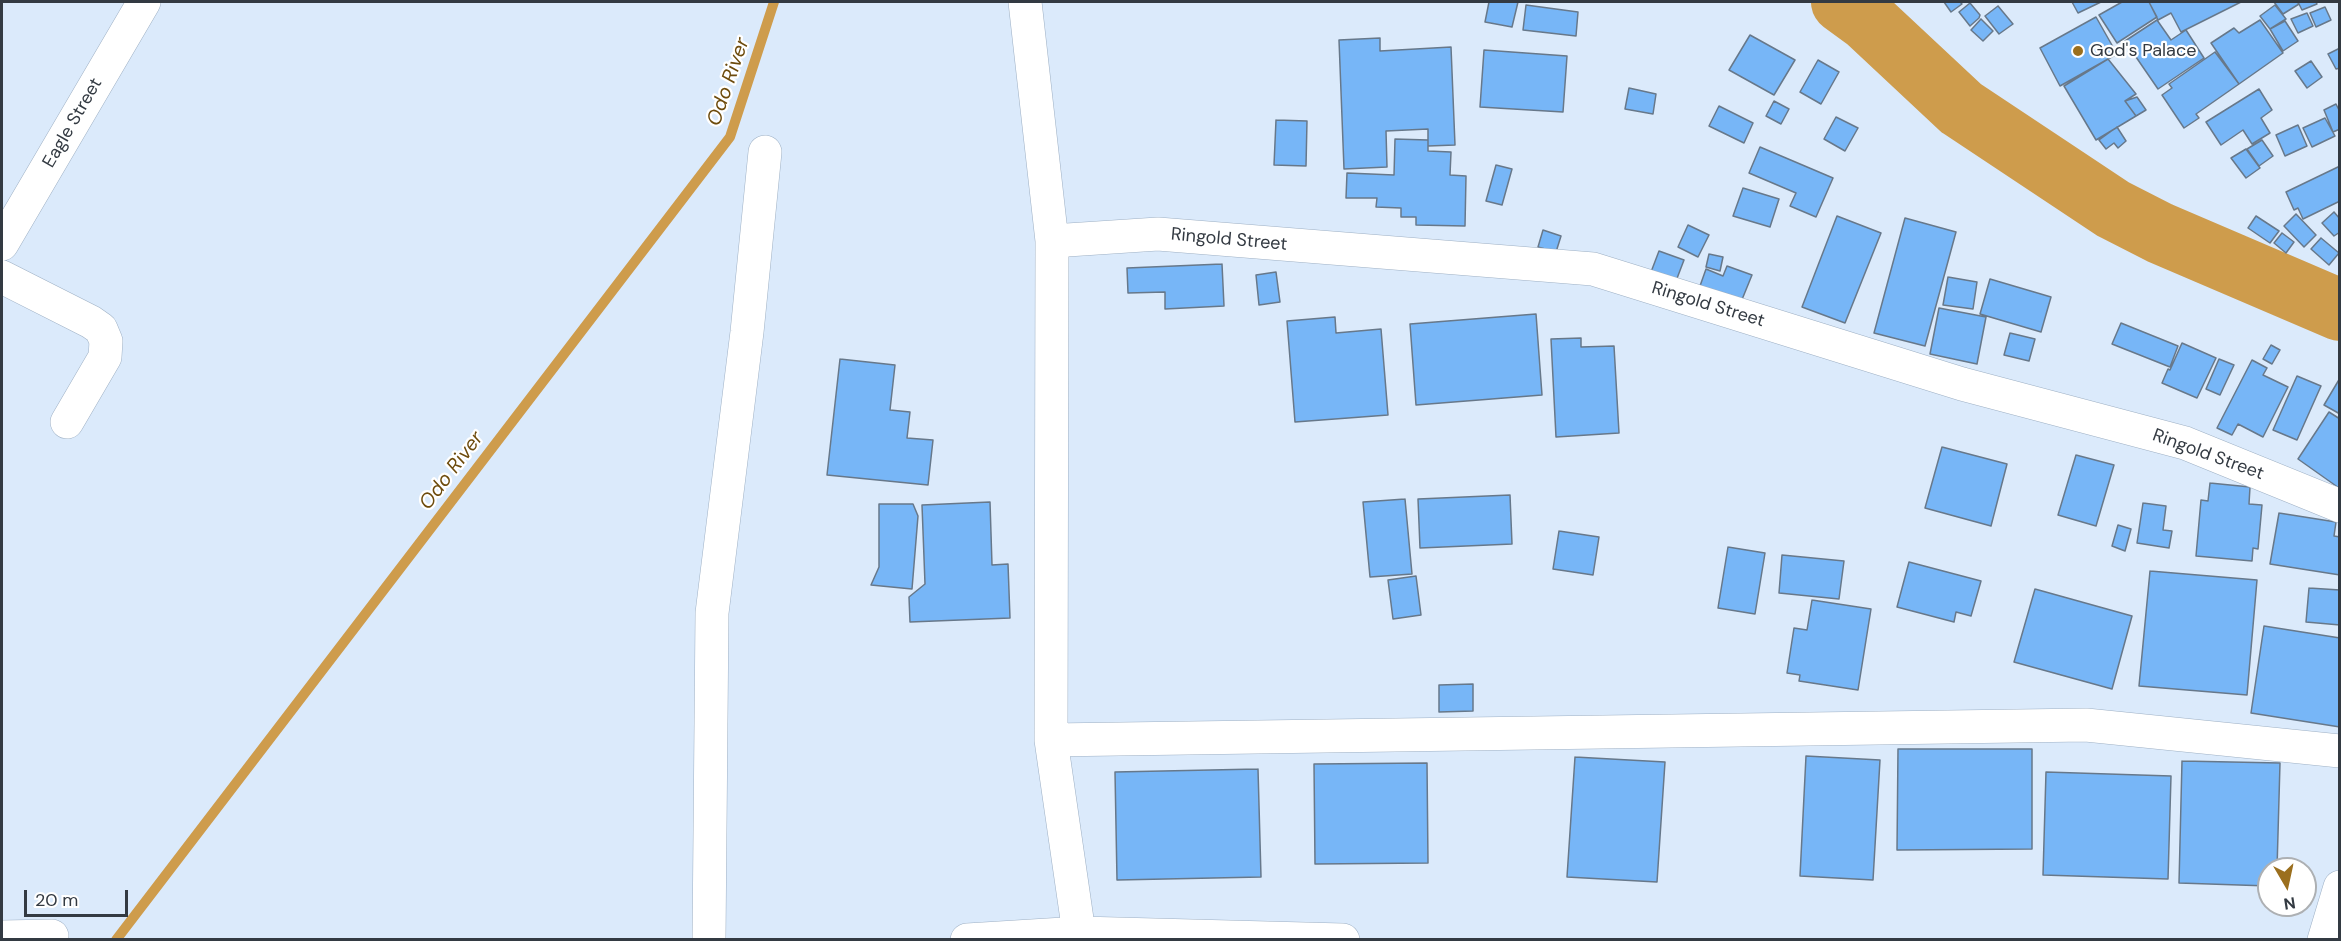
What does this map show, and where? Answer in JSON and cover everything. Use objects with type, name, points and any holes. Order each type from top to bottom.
[{"type":"street","name":"Eagle Street","points":[[2,244],[144,2]]},
{"type":"street","points":[[1025,2],[1053,241],[1051,740],[1080,936]]},
{"type":"street","points":[[709,939],[712,614],[747,332],[765,152]]},
{"type":"street","name":"Ringold Street","points":[[1053,241],[1158,234],[1593,269],[1962,384],[2185,443],[2340,506]]},
{"type":"street","points":[[2,277],[92,322],[101,329],[106,341],[105,357],[68,422]]},
{"type":"street","points":[[1051,740],[2086,724],[2340,751]]},
{"type":"street","points":[[2324,939],[2340,887]]},
{"type":"street","points":[[2,937],[52,936]]},
{"type":"street","points":[[966,939],[1080,936],[1343,939]]},
{"type":"building","points":[[1489,2],[1518,2],[1512,27],[1485,22]]},
{"type":"building","points":[[1944,2],[1960,2],[1962,4],[1951,12]]},
{"type":"building","points":[[2072,2],[2101,2],[2078,13]]},
{"type":"building","points":[[2122,2],[2149,2],[2157,17],[2117,43],[2099,15]]},
{"type":"building","points":[[2149,2],[2241,2],[2181,32],[2171,13],[2158,20]]},
{"type":"building","points":[[2274,2],[2297,2],[2299,4],[2283,14]]},
{"type":"building","points":[[2298,2],[2316,2],[2317,4],[2302,10]]},
{"type":"building","points":[[1970,3],[1980,15],[1970,26],[1959,12]]},
{"type":"building","points":[[1526,5],[1578,12],[1576,36],[1523,30]]},
{"type":"building","points":[[2275,5],[2286,19],[2270,29],[2260,16]]},
{"type":"building","points":[[1998,6],[2013,24],[1999,34],[1985,16]]},
{"type":"building","points":[[2325,7],[2331,20],[2316,27],[2310,13]]},
{"type":"building","points":[[2307,13],[2313,26],[2298,33],[2291,19]]},
{"type":"building","name":"God's Palace","points":[[2096,17],[2117,54],[2060,86],[2040,48]]},
{"type":"building","points":[[1981,19],[1993,31],[1983,41],[1971,30]]},
{"type":"building","points":[[2157,20],[2171,40],[2186,30],[2204,58],[2158,89],[2125,41]]},
{"type":"building","points":[[2260,20],[2283,53],[2239,84],[2211,43],[2234,28],[2239,33]]},
{"type":"building","points":[[2285,21],[2298,41],[2283,51],[2270,29]]},
{"type":"building","points":[[1750,35],[1795,60],[1774,95],[1729,70]]},
{"type":"building","points":[[1380,38],[1380,51],[1451,47],[1455,145],[1428,146],[1428,129],[1386,131],[1387,167],[1344,169],[1339,40]]},
{"type":"building","points":[[2340,48],[2340,68],[2336,69],[2328,54]]},
{"type":"building","points":[[1484,50],[1567,56],[1563,112],[1480,107]]},
{"type":"building","points":[[2215,52],[2239,84],[2196,114],[2199,118],[2184,128],[2162,95],[2172,88],[2169,84]]},
{"type":"building","points":[[2108,59],[2136,94],[2125,101],[2136,116],[2096,140],[2064,86]]},
{"type":"building","points":[[1818,60],[1839,72],[1821,104],[1800,92]]},
{"type":"building","points":[[2311,61],[2322,77],[2307,88],[2295,71]]},
{"type":"building","points":[[1629,88],[1656,94],[1653,114],[1625,109]]},
{"type":"building","points":[[2259,89],[2272,110],[2261,118],[2270,133],[2252,144],[2243,130],[2221,145],[2206,122]]},
{"type":"building","points":[[2137,97],[2146,110],[2136,116],[2125,101]]},
{"type":"building","points":[[1774,101],[1789,109],[1781,124],[1766,116]]},
{"type":"building","points":[[2336,104],[2340,112],[2340,129],[2333,132],[2324,110]]},
{"type":"building","points":[[1719,106],[1753,123],[1744,143],[1709,126]]},
{"type":"building","points":[[1836,117],[1858,128],[1845,151],[1824,139]]},
{"type":"building","points":[[2325,118],[2335,136],[2312,147],[2303,128]]},
{"type":"building","points":[[1276,120],[1307,121],[1306,166],[1274,165]]},
{"type":"building","points":[[2298,125],[2307,146],[2285,156],[2276,135]]},
{"type":"building","points":[[2117,127],[2126,141],[2118,148],[2114,143],[2106,149],[2099,140]]},
{"type":"building","points":[[1395,139],[1428,140],[1428,151],[1451,152],[1450,175],[1466,176],[1465,226],[1416,225],[1416,217],[1401,217],[1401,208],[1376,207],[1377,198],[1346,198],[1347,173],[1394,175]]},
{"type":"building","points":[[2262,140],[2273,156],[2259,166],[2247,149]]},
{"type":"building","points":[[1760,147],[1833,178],[1816,217],[1790,206],[1796,193],[1749,173]]},
{"type":"building","points":[[2246,149],[2260,168],[2246,178],[2231,158]]},
{"type":"building","points":[[1496,165],[1512,169],[1502,205],[1486,201]]},
{"type":"building","points":[[2340,166],[2340,201],[2303,219],[2298,208],[2294,210],[2286,192]]},
{"type":"building","points":[[1743,188],[1779,199],[1770,227],[1733,216]]},
{"type":"building","points":[[2334,212],[2340,219],[2340,232],[2334,236],[2322,223]]},
{"type":"building","points":[[2296,214],[2316,235],[2304,247],[2284,226]]},
{"type":"building","points":[[1837,216],[1881,233],[1845,323],[1802,307]]},
{"type":"building","points":[[2256,216],[2279,231],[2270,243],[2248,228]]},
{"type":"building","points":[[1905,218],[1956,232],[1925,346],[1874,333]]},
{"type":"building","points":[[1688,225],[1709,235],[1698,257],[1678,247]]},
{"type":"building","points":[[1543,230],[1561,236],[1556,252],[1538,247]]},
{"type":"building","points":[[2282,233],[2294,242],[2286,253],[2274,243]]},
{"type":"building","points":[[2321,238],[2339,253],[2329,265],[2311,249]]},
{"type":"building","points":[[1659,251],[1684,260],[1676,281],[1651,272]]},
{"type":"building","points":[[1709,254],[1723,257],[1720,271],[1706,267]]},
{"type":"building","points":[[1222,264],[1224,306],[1165,309],[1165,292],[1128,293],[1127,268]]},
{"type":"building","points":[[1727,266],[1752,275],[1741,302],[1700,286],[1706,269],[1723,276]]},
{"type":"building","points":[[1276,272],[1280,302],[1259,305],[1256,275]]},
{"type":"building","points":[[1948,277],[1977,282],[1973,309],[1943,305]]},
{"type":"building","points":[[1990,279],[2051,297],[2041,332],[1980,314]]},
{"type":"building","points":[[1939,308],[1986,317],[1977,364],[1930,354]]},
{"type":"building","points":[[1536,314],[1542,395],[1416,405],[1410,324]]},
{"type":"building","points":[[1335,317],[1336,333],[1381,329],[1388,415],[1295,422],[1287,321]]},
{"type":"building","points":[[2121,323],[2178,346],[2170,367],[2112,344]]},
{"type":"building","points":[[2010,333],[2035,339],[2029,361],[2004,355]]},
{"type":"building","points":[[1581,338],[1581,347],[1614,346],[1619,433],[1556,437],[1551,339]]},
{"type":"building","points":[[2182,343],[2216,358],[2197,398],[2162,383]]},
{"type":"building","points":[[2271,345],[2280,350],[2272,364],[2263,359]]},
{"type":"building","points":[[840,359],[895,365],[890,410],[910,412],[907,438],[933,440],[928,485],[827,475]]},
{"type":"building","points":[[2219,359],[2234,365],[2220,395],[2206,389]]},
{"type":"building","points":[[2252,360],[2267,368],[2263,375],[2288,387],[2263,437],[2238,424],[2232,435],[2217,428]]},
{"type":"building","points":[[2297,376],[2321,386],[2297,440],[2273,430]]},
{"type":"building","points":[[2340,378],[2340,414],[2324,405]]},
{"type":"building","points":[[2329,412],[2340,419],[2339,488],[2298,459]]},
{"type":"building","points":[[1942,447],[2007,464],[1991,526],[1925,508]]},
{"type":"building","points":[[2076,455],[2114,465],[2096,526],[2058,515]]},
{"type":"building","points":[[2210,483],[2250,487],[2249,504],[2262,505],[2258,549],[2253,548],[2252,561],[2196,556],[2201,500],[2208,501]]},
{"type":"building","points":[[1510,495],[1512,544],[1420,548],[1418,499]]},
{"type":"building","points":[[1405,499],[1412,574],[1370,577],[1363,502]]},
{"type":"building","points":[[990,502],[992,565],[1008,564],[1010,618],[910,622],[909,597],[925,584],[922,505]]},
{"type":"building","points":[[2143,503],[2166,506],[2163,530],[2172,531],[2169,548],[2137,543]]},
{"type":"building","points":[[879,504],[913,504],[918,516],[912,589],[871,585],[879,567]]},
{"type":"building","points":[[2279,513],[2336,522],[2334,536],[2340,537],[2340,575],[2270,564]]},
{"type":"building","points":[[2118,525],[2131,529],[2125,551],[2112,546]]},
{"type":"building","points":[[1559,531],[1599,537],[1593,575],[1553,569]]},
{"type":"building","points":[[1728,547],[1765,553],[1755,614],[1718,608]]},
{"type":"building","points":[[1782,555],[1844,561],[1839,599],[1779,593]]},
{"type":"building","points":[[1909,562],[1981,581],[1971,616],[1956,612],[1954,622],[1897,607]]},
{"type":"building","points":[[2150,571],[2257,580],[2247,695],[2139,686]]},
{"type":"building","points":[[1416,576],[1421,615],[1393,619],[1388,580]]},
{"type":"building","points":[[2309,588],[2340,590],[2340,625],[2306,622]]},
{"type":"building","points":[[2035,589],[2132,616],[2112,689],[2014,662]]},
{"type":"building","points":[[1812,600],[1871,609],[1858,690],[1799,681],[1800,675],[1787,673],[1794,628],[1807,630]]},
{"type":"building","points":[[2264,626],[2340,638],[2340,727],[2251,713]]},
{"type":"building","points":[[1473,684],[1473,711],[1439,712],[1439,685]]},
{"type":"building","points":[[1898,749],[2032,749],[2032,849],[1897,850]]},
{"type":"building","points":[[1806,756],[1880,760],[1873,880],[1800,876]]},
{"type":"building","points":[[1575,757],[1665,762],[1657,882],[1567,877]]},
{"type":"building","points":[[2182,761],[2280,763],[2277,857],[2257,857],[2257,886],[2179,883]]},
{"type":"building","points":[[1427,763],[1428,863],[1315,864],[1314,764]]},
{"type":"building","points":[[1258,769],[1261,877],[1117,880],[1115,772]]},
{"type":"building","points":[[2046,772],[2171,776],[2168,879],[2043,875]]},
{"type":"waterway","name":"Odo River","points":[[116,940],[730,137],[774,2]]},
{"type":"waterway","points":[[1842,2],[1868,21],[1961,108],[2113,209],[2160,233],[2340,310]]},
{"type":"place","name":"God's Palace","points":[[2078,51]]}]
